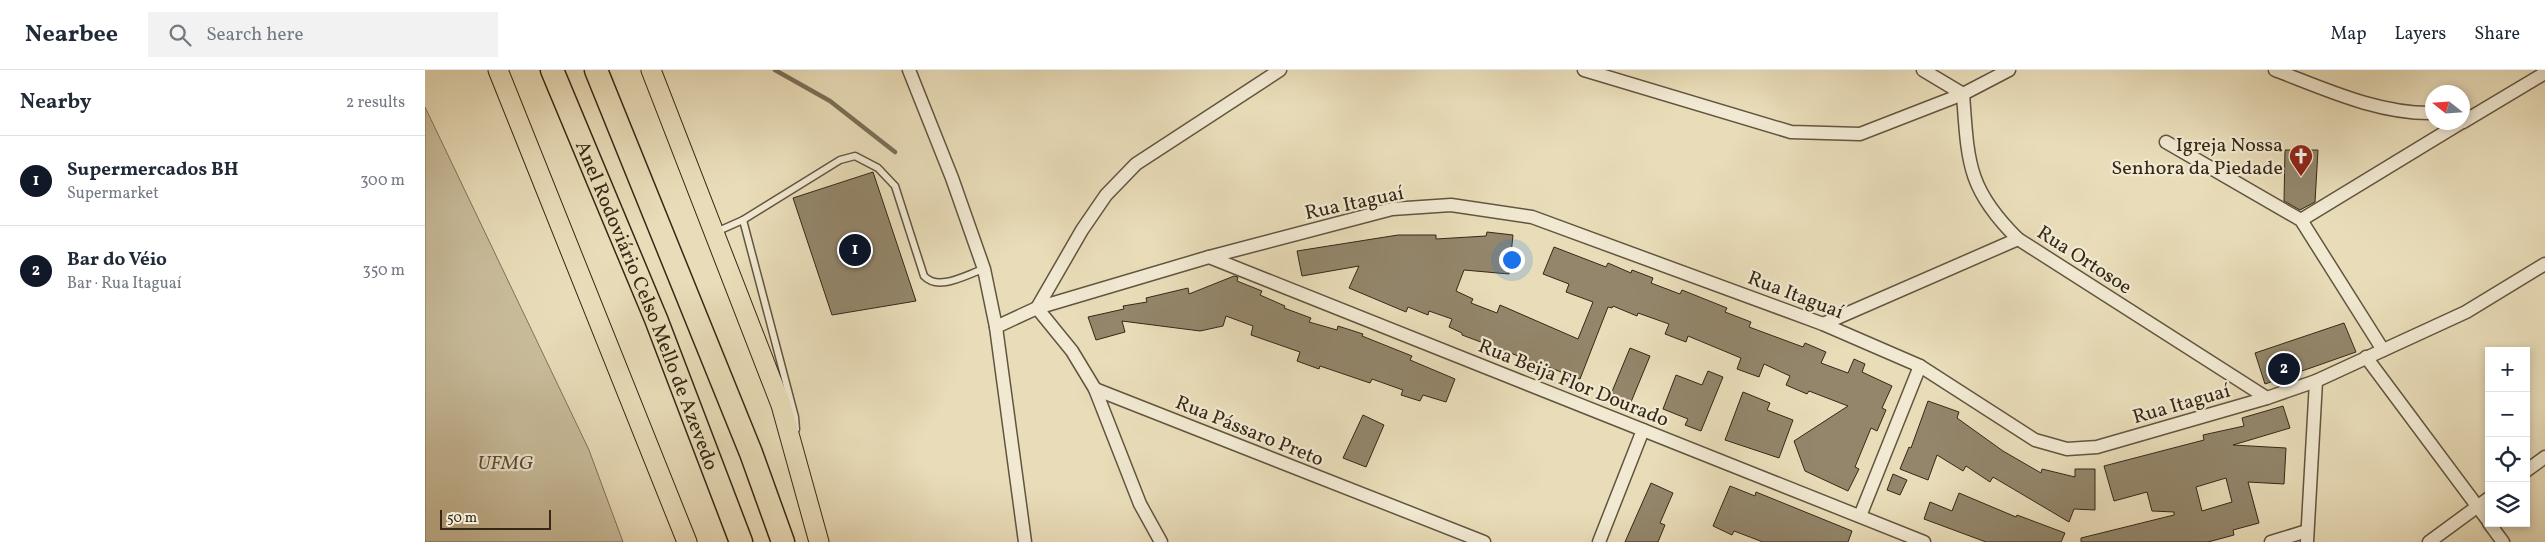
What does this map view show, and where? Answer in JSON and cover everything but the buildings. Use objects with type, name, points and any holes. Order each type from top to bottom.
[{"type":"highway","name":"Anel Rodoviário Celso Mello de Azevedo","points":[[552,70],[656,319],[741,542]]},
{"type":"highway","name":"Anel Rodoviário Celso Mello de Azevedo","points":[[596,70],[751,453],[783,542]]},
{"type":"main road","points":[[498,70],[687,542]]},
{"type":"main road","points":[[651,70],[781,405],[819,542]]},
{"type":"street","points":[[909,70],[952,178],[984,269],[996,327],[1025,542]]},
{"type":"street","points":[[1161,542],[1140,504],[1095,389],[1072,351],[1037,308],[1091,216],[1106,195],[1136,164],[1280,70]]},
{"type":"street","points":[[1584,70],[1791,132],[1819,134],[1860,134],[1963,94],[2009,70]]},
{"type":"street","points":[[1923,70],[1963,94]]},
{"type":"street","points":[[2275,70],[2347,98],[2410,114],[2425,113]]},
{"type":"street","points":[[2470,118],[2545,73]]},
{"type":"street","name":"Rua Ortosoe","points":[[1963,94],[1971,170],[1979,191],[1995,216],[2018,239],[2267,398]]},
{"type":"street","points":[[2470,113],[2478,113]]},
{"type":"street","points":[[2301,220],[2449,130]]},
{"type":"street","points":[[2166,142],[2301,220],[2383,350]]},
{"type":"street","name":"Rua Itaguaí","points":[[996,327],[1037,308],[1209,257],[1392,209],[1451,205],[1532,217],[1823,324],[1920,366],[2035,440],[2067,449],[2097,447],[2267,398],[2316,381],[2366,356],[2466,312],[2545,264]]},
{"type":"street","points":[[1823,324],[2018,239]]},
{"type":"street","name":"Rua Beija Flor Dourado","points":[[1209,257],[1924,542]]},
{"type":"street","points":[[2366,356],[2485,518]]},
{"type":"street","points":[[1860,516],[1920,366]]},
{"type":"street","points":[[2271,542],[2307,537],[2316,381]]},
{"type":"street","name":"Rua Pássaro Preto","points":[[1095,389],[1483,542]]},
{"type":"street","points":[[1599,542],[1643,430]]},
{"type":"street","points":[[2530,468],[2545,457]]},
{"type":"street","points":[[2429,542],[2485,501]]},
{"type":"street","points":[[2492,527],[2503,542]]},
{"type":"lane","points":[[714,233],[743,220],[840,160],[855,156],[878,168],[895,186],[924,276],[927,280],[937,283],[984,269]]},
{"type":"lane","points":[[743,220],[795,417],[794,451]]},
{"type":"green space","name":"UFMG","points":[[425,107],[589,450],[623,542],[425,542]]},
{"type":"waterway","points":[[775,70],[830,101],[895,152]]},
{"type":"place","name":"Igreja Nossa Senhora da Piedade","points":[[2301,177]]},
{"type":"place","name":"Supermercados BH","points":[[855,250]]},
{"type":"place","name":"Bar do Véio","points":[[2284,369]]}]
